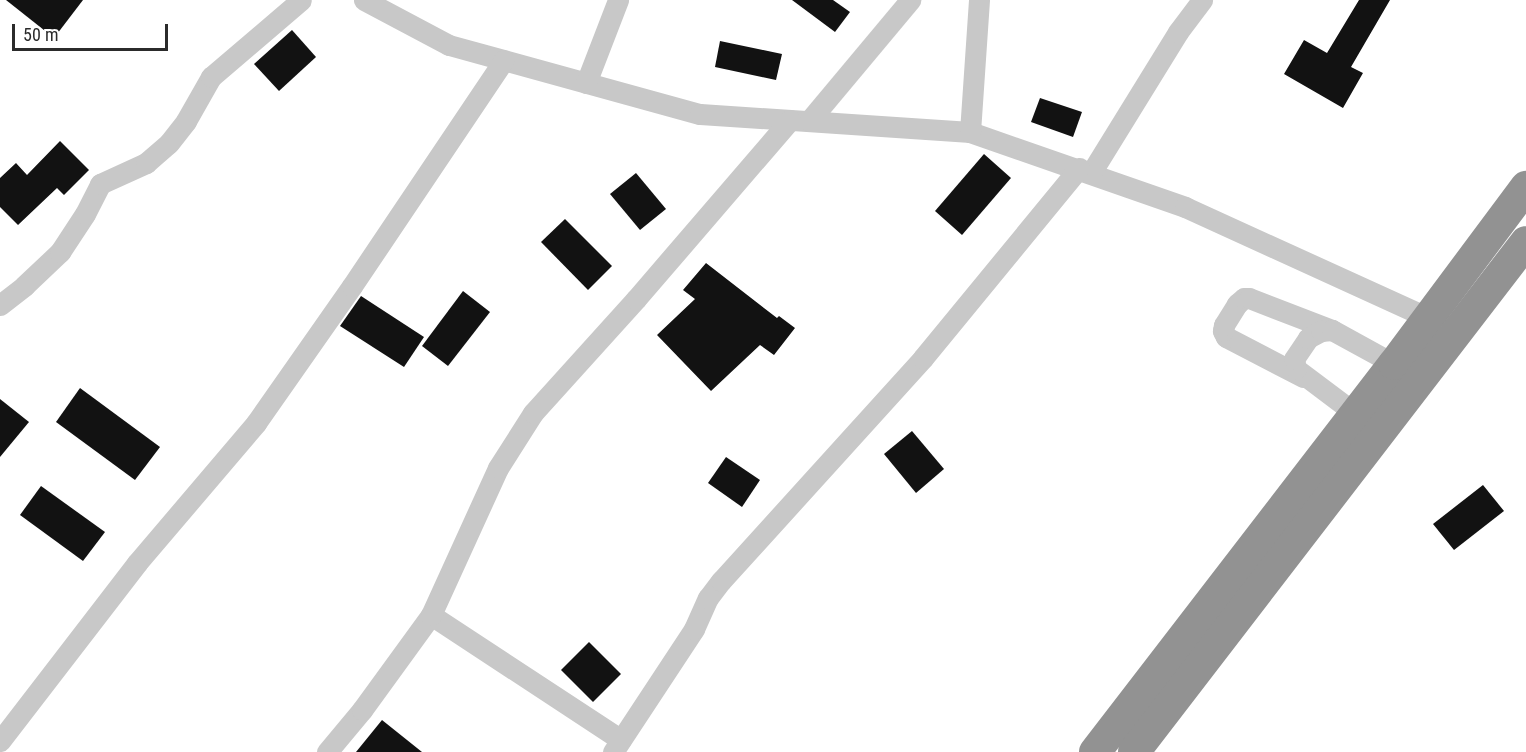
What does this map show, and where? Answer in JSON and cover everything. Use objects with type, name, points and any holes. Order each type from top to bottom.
[{"type":"highway","points":[[1095,752],[1356,414],[1526,187]]},
{"type":"highway","points":[[1134,752],[1526,242]]},
{"type":"street","points":[[0,305],[60,252],[85,214],[100,184],[146,163],[169,143],[186,121],[211,77],[301,0]]},
{"type":"street","points":[[364,0],[449,45],[700,114],[970,132],[1185,207],[1429,318]]},
{"type":"street","points":[[586,82],[618,0]]},
{"type":"street","points":[[327,752],[362,710],[431,615],[498,468],[533,413],[910,0]]},
{"type":"street","points":[[970,132],[979,0]]},
{"type":"street","points":[[431,615],[617,746],[694,629],[708,598],[721,581],[923,358],[1085,171],[1202,0]]},
{"type":"street","points":[[0,741],[137,563],[256,423],[352,286],[504,60]]},
{"type":"street","points":[[1356,414],[1303,377],[1226,338],[1223,331],[1224,325],[1237,304],[1244,298],[1249,298],[1332,330],[1394,364]]},
{"type":"street","points":[[1303,377],[1296,369],[1294,359],[1308,339],[1321,331],[1332,330]]},
{"type":"building","points":[[6,0],[83,0],[54,38]]},
{"type":"building","points":[[792,0],[833,0],[850,12],[835,32]]},
{"type":"building","points":[[1359,0],[1390,0],[1351,67],[1363,73],[1343,108],[1284,74],[1304,40],[1327,53]]},
{"type":"building","points":[[292,30],[316,57],[279,91],[254,64]]},
{"type":"building","points":[[720,41],[782,54],[776,80],[715,67]]},
{"type":"building","points":[[1040,98],[1082,112],[1073,137],[1031,122]]},
{"type":"building","points":[[60,141],[89,170],[64,195],[57,188],[18,225],[0,207],[0,178],[16,163],[27,175]]},
{"type":"building","points":[[984,154],[1011,178],[962,235],[935,211]]},
{"type":"building","points":[[636,173],[666,209],[640,230],[610,194]]},
{"type":"building","points":[[565,219],[612,266],[588,290],[541,242]]},
{"type":"building","points":[[706,263],[777,318],[779,316],[795,328],[774,355],[760,345],[711,391],[657,335],[695,299],[683,290]]},
{"type":"building","points":[[463,291],[490,312],[448,366],[422,346]]},
{"type":"building","points":[[361,296],[424,337],[404,367],[340,326]]},
{"type":"building","points":[[80,388],[160,447],[135,480],[56,422]]},
{"type":"building","points":[[0,399],[29,422],[0,457]]},
{"type":"building","points":[[912,431],[944,469],[916,493],[884,454]]},
{"type":"building","points":[[726,457],[760,480],[742,507],[708,483]]},
{"type":"building","points":[[1483,485],[1504,511],[1454,550],[1433,524]]},
{"type":"building","points":[[41,486],[105,532],[83,561],[20,515]]},
{"type":"building","points":[[589,642],[621,674],[593,702],[561,670]]},
{"type":"building","points":[[382,720],[422,752],[356,752]]}]
